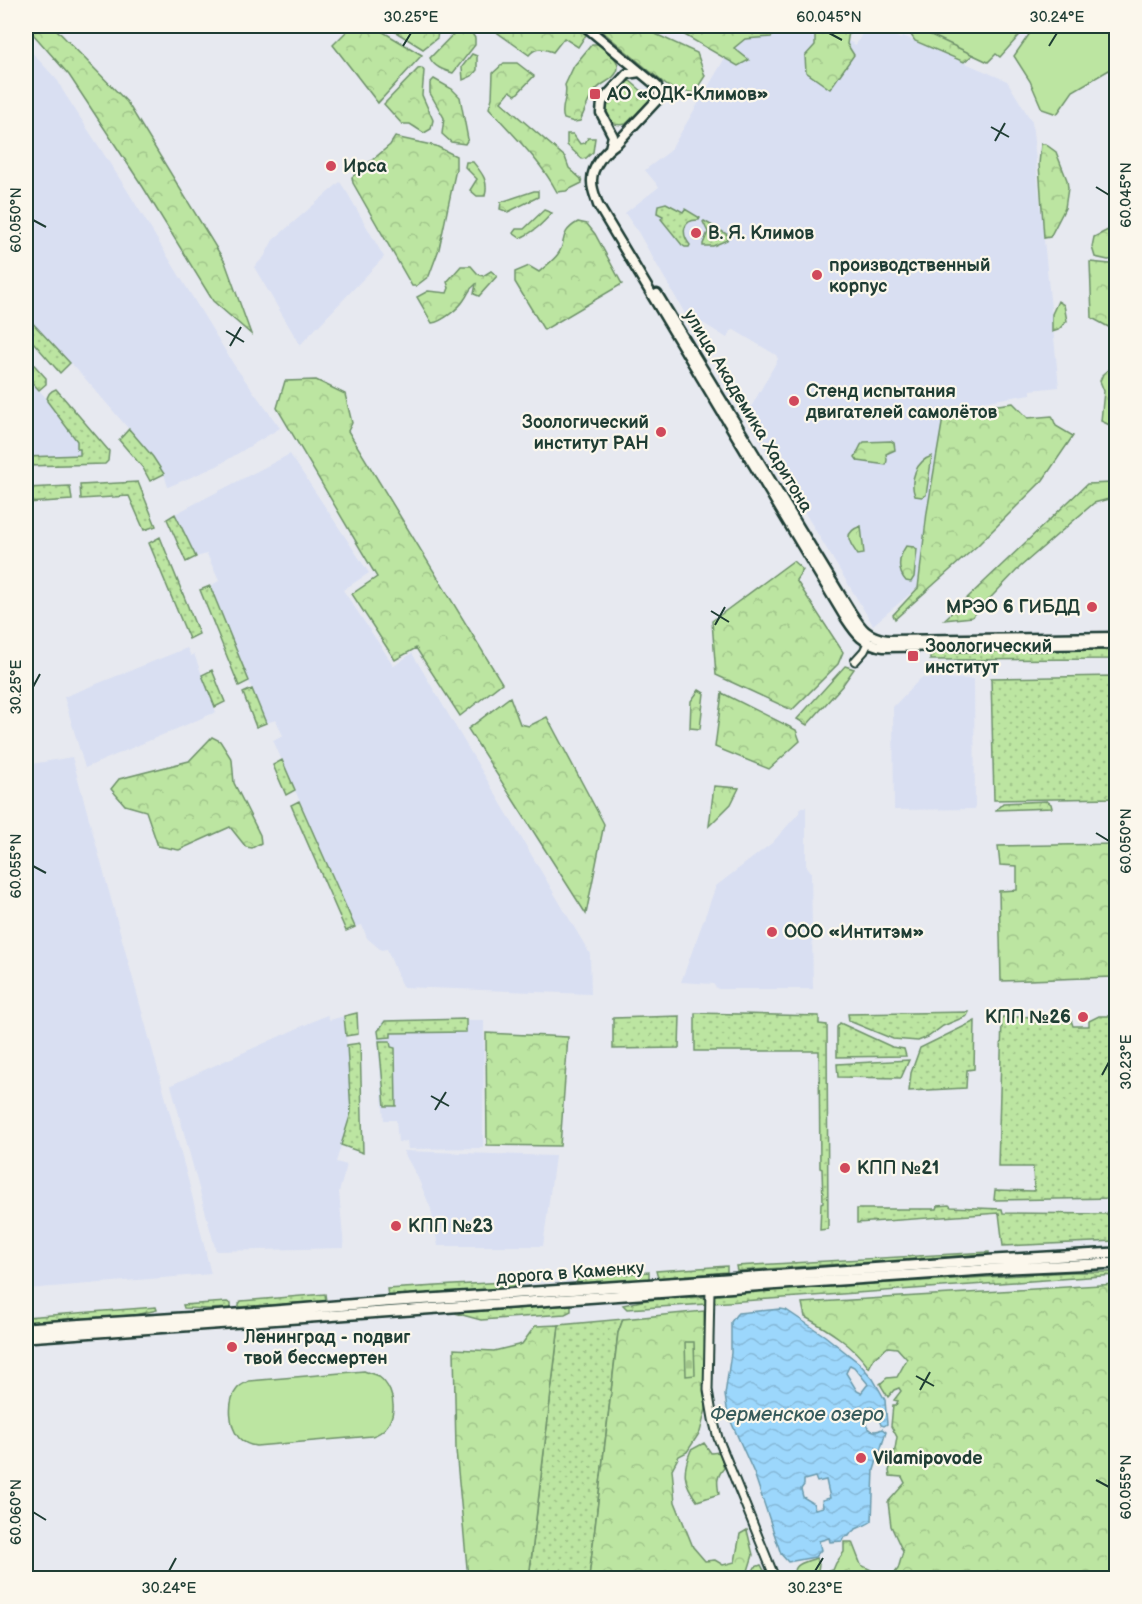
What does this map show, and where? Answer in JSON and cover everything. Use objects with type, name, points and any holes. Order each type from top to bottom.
[{"type":"main road","name":"дорога в Каменку","points":[[26,1328],[983,1260],[1116,1253]]},
{"type":"main road","name":"дорога в Каменку","points":[[26,1337],[1011,1268],[1116,1263]]},
{"type":"street","name":"улица Академика Харитона","points":[[585,26],[657,86],[659,97],[598,162],[592,176],[592,187],[598,205],[859,626],[871,636],[888,640],[1116,638]]},
{"type":"street","points":[[610,148],[613,136],[601,113],[602,102],[627,74],[627,62]]},
{"type":"street","points":[[627,74],[640,72]]},
{"type":"street","points":[[608,125],[619,129],[632,126]]},
{"type":"street","name":"улица Академика Харитона","points":[[689,352],[843,614],[854,630],[868,643]]},
{"type":"street","points":[[855,661],[868,643],[885,647],[1116,644]]},
{"type":"street","points":[[710,1290],[708,1390],[713,1419],[718,1438],[775,1578]]},
{"type":"shaded area","points":[[744,26],[817,26],[856,45],[866,26],[901,39],[903,36],[1007,81],[1032,122],[1059,387],[1031,390],[1031,394],[945,408],[917,588],[873,625],[746,416],[778,359],[776,355],[734,330],[727,338],[703,323],[691,324],[625,213],[659,187],[645,170],[670,151]]},
{"type":"shaded area","points":[[26,46],[58,81],[234,365],[280,428],[217,466],[168,487],[164,474],[153,457],[82,375],[26,316]]},
{"type":"shaded area","points":[[340,182],[384,257],[300,345],[254,267],[264,257],[273,240]]},
{"type":"shaded area","points":[[26,376],[47,399],[92,458],[26,460]]},
{"type":"shaded area","points":[[290,454],[369,573],[343,590],[394,666],[412,653],[590,954],[591,994],[402,987],[387,949],[381,950],[367,938],[362,925],[355,927],[273,740],[283,736],[276,720],[266,723],[210,586],[219,581],[207,554],[196,557],[175,514]]},
{"type":"shaded area","points":[[187,648],[191,656],[194,654],[216,712],[85,768],[64,697]]},
{"type":"shaded area","points":[[921,678],[974,679],[975,809],[894,810],[893,707]]},
{"type":"shaded area","points":[[72,757],[189,1183],[211,1274],[27,1289],[26,765]]},
{"type":"shaded area","points":[[802,807],[806,807],[806,865],[811,872],[813,989],[718,989],[713,984],[681,982],[716,886],[772,843]]},
{"type":"shaded area","points":[[327,1015],[330,1020],[344,1016],[347,1045],[351,1113],[336,1162],[347,1165],[339,1192],[344,1248],[216,1251],[171,1085]]},
{"type":"shaded area","points":[[384,1020],[484,1020],[483,1148],[408,1149],[407,1141],[398,1142],[396,1120],[384,1120],[377,1029]]},
{"type":"shaded area","points":[[403,1151],[555,1156],[543,1246],[438,1246],[431,1209]]},
{"type":"green space","points":[[26,26],[53,26],[127,102],[225,262],[251,334],[213,301],[143,187],[69,75]]},
{"type":"green space","points":[[352,26],[380,26],[378,29],[422,55],[378,103],[333,45]]},
{"type":"green space","points":[[386,26],[439,26],[437,38],[423,49]]},
{"type":"green space","points":[[461,26],[467,26],[475,38],[475,45],[453,73],[436,66],[430,58]]},
{"type":"green space","points":[[488,26],[575,26],[586,35],[578,47],[564,38],[553,52],[538,49],[529,55]]},
{"type":"green space","points":[[596,26],[638,26],[697,53],[705,76],[694,93],[671,89]]},
{"type":"green space","points":[[669,26],[787,26],[771,37],[745,39],[734,48],[749,60],[738,66]]},
{"type":"green space","points":[[804,26],[836,26],[849,31],[847,44],[854,55],[830,89],[806,72],[805,56],[815,45],[815,29]]},
{"type":"green space","points":[[905,26],[912,26],[974,54],[964,62],[915,41]]},
{"type":"green space","points":[[912,26],[1116,26],[1116,66],[1073,91],[1057,114],[1042,109],[1030,81],[1014,56],[1033,29],[1027,27],[1000,57],[996,54],[988,62]]},
{"type":"green space","points":[[592,44],[599,44],[615,58],[617,72],[593,94],[580,121],[564,119],[565,85],[574,66]]},
{"type":"green space","points":[[472,54],[477,56],[477,70],[472,76],[463,80],[462,67]]},
{"type":"green space","points":[[504,63],[517,63],[534,76],[516,95],[510,91],[501,102],[565,157],[569,168],[581,179],[582,183],[566,191],[557,192],[534,158],[489,108],[492,98],[493,73]]},
{"type":"green space","points":[[422,68],[424,71],[422,95],[433,120],[431,129],[424,133],[410,124],[402,124],[384,104],[418,69]]},
{"type":"green space","points":[[434,79],[452,89],[460,97],[468,139],[465,144],[451,142],[442,134],[444,118],[430,93],[430,83]]},
{"type":"green space","points":[[629,80],[651,99],[626,124],[614,124],[606,116],[607,105]]},
{"type":"green space","points":[[567,134],[573,134],[580,144],[585,143],[588,138],[595,138],[593,152],[582,159],[567,145]]},
{"type":"green space","points":[[395,137],[436,146],[456,156],[456,169],[439,249],[429,276],[416,286],[412,286],[353,183],[352,177],[390,145]]},
{"type":"green space","points":[[1041,144],[1045,144],[1056,152],[1068,188],[1065,208],[1050,237],[1044,238],[1039,164]]},
{"type":"green space","points":[[466,162],[473,162],[482,174],[486,186],[485,196],[477,196],[470,190],[477,179],[465,167]]},
{"type":"green space","points":[[538,191],[538,197],[508,212],[500,209],[501,202]]},
{"type":"green space","points":[[666,203],[683,212],[685,209],[700,218],[686,225],[684,232],[689,247],[682,245],[661,219],[663,216],[657,213],[658,205]]},
{"type":"green space","points":[[544,210],[552,213],[533,231],[520,238],[513,233],[516,229],[524,229]]},
{"type":"green space","points":[[704,221],[728,235],[727,240],[713,246],[703,246],[708,232]]},
{"type":"green space","points":[[578,222],[587,224],[595,234],[622,284],[544,330],[515,282],[515,272],[529,266],[539,272],[558,254],[565,234]]},
{"type":"green space","points":[[1116,226],[1116,259],[1095,257],[1092,247],[1094,237]]},
{"type":"green space","points":[[1090,262],[1110,264],[1116,269],[1116,328],[1114,330],[1092,318]]},
{"type":"green space","points":[[461,266],[471,266],[483,276],[491,271],[497,276],[479,296],[474,294],[476,284],[454,311],[432,323],[417,297],[428,291],[447,293],[449,288],[447,282]]},
{"type":"green space","points":[[1058,301],[1064,305],[1067,321],[1058,330],[1052,332],[1052,314]]},
{"type":"green space","points":[[26,316],[70,363],[60,373],[26,334]]},
{"type":"green space","points":[[26,356],[46,378],[46,384],[39,390],[26,376]]},
{"type":"green space","points":[[1116,363],[1116,428],[1101,421],[1104,391],[1100,381],[1103,374]]},
{"type":"green space","points":[[316,380],[345,394],[352,423],[348,431],[502,683],[460,716],[416,648],[395,660],[352,594],[377,577],[277,408],[285,381]]},
{"type":"green space","points":[[56,389],[109,451],[108,461],[105,464],[26,466],[26,457],[80,455],[77,441],[47,401],[49,394]]},
{"type":"green space","points":[[1013,403],[1028,418],[1052,416],[1056,426],[1073,436],[1043,480],[977,546],[895,619],[893,615],[918,588],[927,512],[944,412]]},
{"type":"green space","points":[[129,429],[164,474],[150,481],[143,468],[119,440]]},
{"type":"green space","points":[[891,441],[894,443],[895,450],[886,454],[886,465],[858,461],[855,457],[864,442]]},
{"type":"green space","points":[[932,456],[926,495],[915,496],[913,484],[915,472],[926,458]]},
{"type":"green space","points":[[1116,467],[1116,497],[1094,503],[1020,567],[972,617],[944,620],[1087,484],[1113,483]]},
{"type":"green space","points":[[138,482],[156,526],[144,530],[129,496],[81,499],[80,485]]},
{"type":"green space","points":[[70,486],[72,500],[26,503],[26,488]]},
{"type":"green space","points":[[175,514],[196,557],[186,562],[167,519]]},
{"type":"green space","points":[[861,526],[864,554],[858,555],[850,542],[849,535]]},
{"type":"green space","points":[[160,537],[199,634],[189,639],[149,543]]},
{"type":"green space","points":[[906,546],[917,549],[914,577],[911,582],[906,581],[900,569],[901,555]]},
{"type":"green space","points":[[793,561],[803,570],[796,580],[843,652],[838,664],[792,710],[716,675],[712,621]]},
{"type":"green space","points":[[210,586],[249,681],[239,686],[200,590]]},
{"type":"green space","points":[[1116,650],[1116,659],[930,660],[930,654],[949,651]]},
{"type":"green space","points":[[845,666],[854,669],[807,725],[797,719]]},
{"type":"green space","points":[[212,670],[225,702],[215,707],[202,675]]},
{"type":"green space","points":[[1116,676],[1116,798],[994,800],[991,678]]},
{"type":"green space","points":[[252,689],[266,723],[256,727],[243,693]]},
{"type":"green space","points":[[699,690],[704,693],[700,729],[690,728],[691,701]]},
{"type":"green space","points":[[722,693],[796,730],[800,741],[769,769],[715,747]]},
{"type":"green space","points":[[510,697],[520,724],[529,726],[547,717],[604,824],[586,914],[468,729]]},
{"type":"green space","points":[[212,737],[220,741],[232,760],[234,783],[260,835],[261,843],[252,848],[246,847],[230,827],[179,850],[158,846],[146,811],[125,805],[111,789],[119,779],[189,761]]},
{"type":"green space","points":[[282,760],[295,790],[286,795],[273,765]]},
{"type":"green space","points":[[714,786],[739,788],[731,804],[709,826]]},
{"type":"green space","points":[[299,801],[355,927],[346,931],[291,805]]},
{"type":"green space","points":[[1047,801],[1052,808],[996,810],[1003,803]]},
{"type":"green space","points":[[1116,844],[1112,977],[1001,981],[999,891],[1017,890],[1017,866],[1000,865],[998,846]]},
{"type":"green space","points":[[969,1012],[967,1016],[943,1026],[918,1041],[893,1039],[849,1021],[848,1014]]},
{"type":"green space","points":[[357,1013],[358,1034],[346,1036],[344,1016]]},
{"type":"green space","points":[[695,1013],[819,1016],[819,1024],[827,1025],[828,1229],[820,1230],[821,1203],[823,1202],[822,1169],[820,1168],[819,1051],[695,1051]]},
{"type":"green space","points":[[680,1016],[679,1048],[613,1049],[613,1018]]},
{"type":"green space","points":[[1065,1016],[1071,1020],[1073,1026],[1089,1026],[1089,1021],[1099,1016],[1116,1016],[1116,1198],[994,1200],[995,1190],[1034,1191],[1033,1167],[998,1167],[1002,1017]]},
{"type":"green space","points":[[466,1019],[466,1032],[391,1033],[391,1037],[379,1038],[378,1031],[385,1021]]},
{"type":"green space","points":[[975,1021],[974,1069],[967,1070],[966,1088],[909,1091],[911,1073],[920,1048]]},
{"type":"green space","points":[[840,1023],[892,1047],[904,1049],[906,1056],[837,1057],[837,1027]]},
{"type":"green space","points":[[486,1033],[568,1037],[560,1146],[487,1145]]},
{"type":"green space","points":[[379,1041],[390,1041],[391,1047],[395,1048],[396,1106],[385,1106]]},
{"type":"green space","points":[[360,1043],[363,1153],[341,1145],[351,1113],[347,1045]]},
{"type":"green space","points":[[909,1060],[901,1078],[838,1077],[837,1064]]},
{"type":"green space","points":[[949,1205],[951,1207],[1002,1209],[1003,1213],[1107,1214],[1108,1210],[1116,1209],[1116,1241],[1003,1246],[999,1213],[857,1223],[857,1209],[937,1209],[938,1206]]},
{"type":"green space","points":[[989,1252],[989,1254],[737,1271],[736,1266]]},
{"type":"green space","points":[[727,1266],[727,1272],[658,1278],[656,1271]]},
{"type":"green space","points":[[649,1272],[649,1279],[576,1284],[578,1277]]},
{"type":"green space","points":[[1070,1272],[1116,1272],[1116,1275],[713,1303],[714,1295]]},
{"type":"green space","points":[[520,1281],[523,1284],[498,1289],[388,1296],[387,1289]]},
{"type":"green space","points":[[1116,1284],[1116,1578],[946,1578],[941,1576],[891,1578],[898,1569],[903,1552],[891,1526],[888,1502],[905,1483],[902,1477],[890,1476],[889,1471],[897,1437],[891,1426],[893,1405],[896,1405],[898,1401],[894,1400],[901,1391],[899,1388],[894,1390],[888,1397],[880,1384],[887,1378],[897,1377],[907,1359],[897,1348],[888,1347],[874,1358],[869,1368],[856,1352],[840,1339],[805,1317],[802,1303]]},
{"type":"green space","points":[[325,1294],[326,1301],[239,1307],[241,1301]]},
{"type":"green space","points":[[704,1297],[706,1304],[627,1309],[623,1305],[646,1300]]},
{"type":"green space","points":[[227,1302],[231,1304],[231,1308],[184,1308],[183,1305]]},
{"type":"green space","points":[[571,1305],[571,1311],[565,1314],[481,1320],[455,1313]]},
{"type":"green space","points":[[156,1307],[157,1310],[135,1315],[26,1322],[26,1317]]},
{"type":"green space","points":[[704,1311],[706,1409],[700,1432],[687,1452],[679,1456],[672,1469],[675,1502],[693,1547],[705,1561],[715,1560],[723,1565],[735,1562],[740,1534],[747,1530],[753,1555],[748,1577],[755,1567],[761,1565],[768,1578],[589,1578],[618,1333],[623,1319]]},
{"type":"green space","points":[[623,1319],[618,1333],[589,1578],[529,1578],[559,1325]]},
{"type":"green space","points":[[559,1325],[529,1578],[468,1578],[456,1450],[454,1349],[494,1351],[522,1344],[535,1326]]},
{"type":"green space","points":[[685,1342],[694,1342],[695,1375],[686,1376]]},
{"type":"green space","points":[[364,1371],[378,1376],[385,1383],[393,1400],[391,1418],[387,1426],[372,1436],[256,1446],[239,1438],[233,1427],[231,1407],[234,1394],[238,1388],[249,1381]]},
{"type":"green space","points":[[704,1443],[711,1453],[720,1452],[724,1468],[718,1480],[719,1494],[697,1501],[689,1488],[685,1471],[691,1450]]},
{"type":"green space","points":[[844,1542],[852,1542],[861,1565],[887,1578],[795,1578],[797,1566],[816,1558],[819,1564],[817,1577],[823,1572],[833,1570],[844,1552]]},
{"type":"water","name":"Ферменское озеро","points":[[786,1310],[825,1336],[859,1363],[873,1379],[885,1400],[887,1424],[884,1426],[881,1425],[875,1409],[870,1406],[863,1412],[868,1428],[874,1431],[882,1429],[886,1432],[874,1470],[872,1521],[844,1537],[842,1541],[830,1542],[829,1538],[819,1541],[821,1550],[815,1557],[788,1562],[781,1554],[754,1473],[728,1415],[725,1395],[731,1353],[731,1322],[738,1313]],"holes":[[[850,1365],[868,1384],[861,1393],[857,1391],[846,1373]],[[815,1477],[817,1482],[826,1480],[830,1498],[822,1500],[823,1507],[815,1509],[813,1503],[803,1497],[801,1489],[804,1480]]]},
{"type":"place","name":"АО «ОДК-Климов»","points":[[595,94]]},
{"type":"place","name":"Ирса","points":[[331,166]]},
{"type":"place","name":"В. Я. Климов","points":[[696,233]]},
{"type":"place","name":"производственный корпус","points":[[817,275]]},
{"type":"place","name":"Стенд испытания двигателей самолётов","points":[[794,401]]},
{"type":"place","name":"Зоологический институт РАН","points":[[661,432]]},
{"type":"place","name":"МРЭО 6 ГИБДД","points":[[1092,607]]},
{"type":"place","name":"Зоологический институт","points":[[913,656]]},
{"type":"place","name":"ООО «Интитэм»","points":[[772,932]]},
{"type":"place","name":"КПП №26","points":[[1083,1017]]},
{"type":"place","name":"КПП №21","points":[[845,1168]]},
{"type":"place","name":"КПП №23","points":[[396,1226]]},
{"type":"place","name":"Ленинград - подвиг твой бессмертен","points":[[232,1347]]},
{"type":"place","name":"Vilamipovode","points":[[861,1458]]}]
